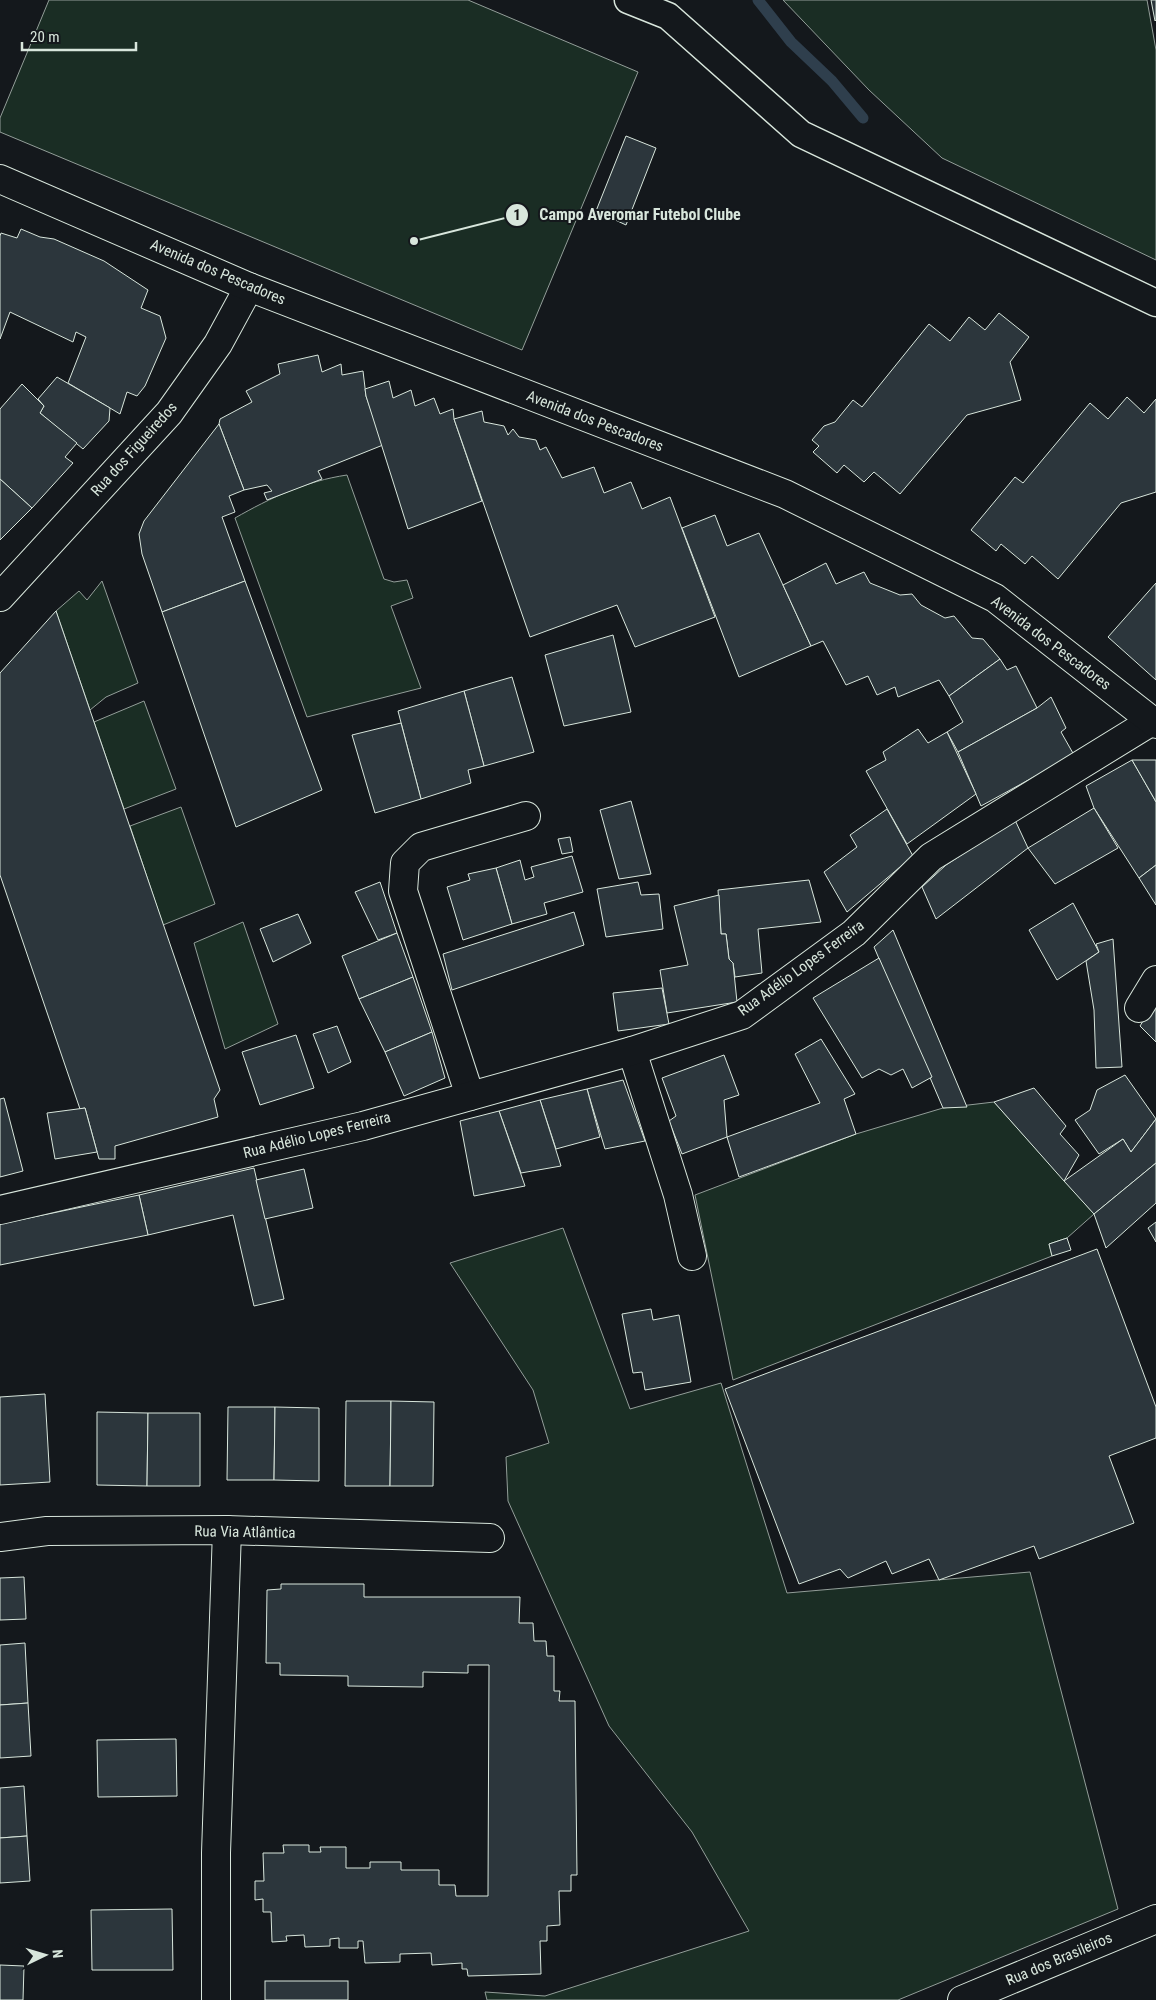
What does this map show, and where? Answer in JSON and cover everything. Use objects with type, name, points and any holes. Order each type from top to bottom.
[{"type":"street","points":[[628,0],[668,16],[801,134],[1156,303]]},
{"type":"street","name":"Avenida dos Pescadores","points":[[0,179],[249,287],[785,494],[995,598],[1154,722]]},
{"type":"street","name":"Rua dos Figueiredos","points":[[0,597],[169,413],[218,344],[249,287]]},
{"type":"street","name":"Rua Adélio Lopes Ferreira","points":[[0,1210],[363,1126],[632,1050],[742,1015],[854,933],[931,857],[1154,722]]},
{"type":"street","points":[[470,1096],[403,890],[405,863],[421,847],[526,816]]},
{"type":"street","points":[[1139,1008],[1156,980]]},
{"type":"street","points":[[632,1050],[678,1194],[692,1256]]},
{"type":"street","points":[[216,2000],[216,1853],[227,1530]]},
{"type":"street","name":"Rua Via Atlântica","points":[[0,1537],[46,1531],[227,1530],[490,1538]]},
{"type":"street","name":"Rua dos Brasileiros","points":[[962,2000],[1156,1919]]},
{"type":"green space","points":[[49,0],[468,0],[638,72],[522,350],[0,132],[0,118]]},
{"type":"green space","points":[[783,0],[1147,0],[1156,50],[1156,260],[942,158],[869,90]]},
{"type":"green space","points":[[347,475],[384,579],[394,582],[407,580],[413,598],[391,606],[421,688],[307,717],[235,518],[289,491],[317,481]]},
{"type":"green space","points":[[102,581],[138,683],[106,697],[90,710],[56,611],[79,591],[87,600]]},
{"type":"green space","points":[[144,701],[176,789],[124,809],[94,722]]},
{"type":"green space","points":[[181,807],[215,904],[163,925],[130,826]]},
{"type":"green space","points":[[243,922],[278,1024],[225,1049],[194,943]]},
{"type":"green space","points":[[994,1102],[1094,1214],[1067,1238],[1049,1244],[1052,1256],[733,1380],[695,1195],[856,1134],[943,1108]]},
{"type":"green space","points":[[563,1228],[630,1409],[721,1383],[787,1593],[1030,1572],[1118,1909],[898,2000],[487,2000],[485,1992],[545,1996],[749,1931],[692,1832],[609,1726],[508,1501],[506,1457],[549,1443],[533,1390],[450,1263]]},
{"type":"building","points":[[1151,0],[1156,0],[1155,21]]},
{"type":"building","points":[[626,136],[656,148],[626,225],[596,211]]},
{"type":"building","points":[[21,229],[40,237],[54,239],[104,261],[148,290],[141,308],[160,316],[166,338],[145,386],[137,396],[127,392],[120,414],[68,383],[86,337],[76,332],[73,342],[10,312],[0,339],[0,236],[1,233],[17,238]]},
{"type":"building","points":[[999,313],[1029,337],[1010,362],[1021,400],[967,415],[900,494],[874,472],[864,482],[844,465],[837,473],[813,452],[819,446],[812,440],[824,426],[835,422],[853,400],[862,407],[929,324],[950,341],[969,317],[985,330]]},
{"type":"building","points":[[318,355],[322,372],[341,364],[342,375],[363,371],[366,396],[383,445],[318,471],[322,479],[267,500],[264,493],[272,491],[267,485],[244,490],[219,424],[220,419],[252,402],[246,391],[280,374],[278,364]]},
{"type":"building","points":[[57,377],[110,408],[109,421],[83,449],[40,413],[44,406],[38,399]]},
{"type":"building","points":[[389,381],[393,398],[411,390],[415,406],[434,398],[440,414],[453,409],[454,419],[482,501],[408,529],[365,389]]},
{"type":"building","points":[[22,384],[44,406],[40,413],[77,443],[65,457],[73,463],[32,508],[0,479],[0,409]]},
{"type":"building","points":[[1127,397],[1144,413],[1156,399],[1156,492],[1121,503],[1058,579],[1032,556],[1025,564],[1001,544],[996,551],[971,530],[1015,477],[1023,483],[1090,403],[1108,419]]},
{"type":"building","points":[[482,411],[484,422],[504,426],[508,435],[513,429],[519,437],[536,440],[540,450],[546,447],[562,478],[594,467],[604,493],[631,482],[642,509],[670,497],[715,617],[635,647],[617,605],[530,637],[454,419]]},
{"type":"building","points":[[219,424],[244,490],[229,496],[235,512],[222,517],[245,581],[162,612],[142,554],[139,534],[144,521]]},
{"type":"building","points":[[0,479],[32,508],[0,540]]},
{"type":"building","points":[[715,515],[727,546],[759,533],[811,646],[739,677],[682,528]]},
{"type":"building","points":[[826,563],[836,584],[864,572],[870,583],[900,595],[912,594],[921,605],[945,618],[954,616],[972,638],[983,639],[1000,659],[949,696],[939,680],[898,697],[895,687],[877,695],[868,676],[846,685],[823,641],[811,646],[783,585]]},
{"type":"building","points":[[245,581],[322,790],[236,827],[162,612]]},
{"type":"building","points":[[1156,583],[1156,680],[1108,637]]},
{"type":"building","points":[[56,611],[220,1090],[214,1099],[218,1117],[115,1146],[115,1159],[99,1159],[85,1108],[80,1109],[0,875],[0,673]]},
{"type":"building","points":[[613,635],[631,712],[564,726],[545,655]]},
{"type":"building","points":[[1000,659],[1007,670],[1016,666],[1037,708],[958,752],[947,732],[963,722],[949,696]]},
{"type":"building","points":[[512,677],[534,752],[484,766],[464,691]]},
{"type":"building","points":[[464,691],[484,766],[468,770],[471,783],[421,799],[398,711]]},
{"type":"building","points":[[1051,697],[1066,728],[1061,732],[1074,755],[981,806],[958,752],[1037,708]]},
{"type":"building","points":[[401,723],[421,799],[375,813],[352,735]]},
{"type":"building","points":[[918,729],[928,743],[947,732],[976,794],[907,844],[866,771],[886,760],[883,752]]},
{"type":"building","points":[[1132,760],[1156,802],[1156,865],[1139,878],[1094,808],[1086,786]]},
{"type":"building","points":[[1132,760],[1156,760],[1156,802],[1155,800]]},
{"type":"building","points":[[631,801],[651,874],[619,879],[600,810]]},
{"type":"building","points":[[1094,808],[1118,848],[1055,884],[1028,848]]},
{"type":"building","points":[[887,809],[913,856],[847,912],[824,872],[857,847],[850,835]]},
{"type":"building","points":[[1015,820],[1028,848],[936,919],[922,887],[946,865]]},
{"type":"building","points":[[570,837],[573,852],[562,854],[558,839]]},
{"type":"building","points":[[572,856],[583,892],[544,903],[547,914],[512,924],[496,868],[520,860],[525,880],[534,877],[531,867]]},
{"type":"building","points":[[1156,865],[1156,905],[1139,878]]},
{"type":"building","points":[[496,868],[512,924],[463,940],[447,887],[470,880],[468,874]]},
{"type":"building","points":[[809,880],[821,922],[758,929],[762,973],[735,977],[733,963],[729,959],[726,934],[721,934],[718,890]]},
{"type":"building","points":[[380,882],[397,933],[378,940],[355,892]]},
{"type":"building","points":[[638,882],[641,895],[659,894],[663,929],[606,937],[597,889]]},
{"type":"building","points":[[719,895],[721,934],[726,934],[729,959],[733,963],[737,1002],[667,1013],[660,970],[688,965],[674,906]]},
{"type":"building","points":[[1073,903],[1099,952],[1057,980],[1029,930]]},
{"type":"building","points":[[574,912],[584,945],[452,990],[443,954]]},
{"type":"building","points":[[298,914],[311,943],[273,962],[260,929]]},
{"type":"building","points":[[893,930],[967,1107],[943,1108],[874,947]]},
{"type":"building","points":[[397,933],[413,977],[359,999],[342,956]]},
{"type":"building","points":[[1113,939],[1122,1067],[1096,1068],[1094,1010],[1086,961],[1099,952],[1096,944]]},
{"type":"building","points":[[879,958],[932,1077],[912,1088],[903,1069],[891,1075],[879,1069],[862,1078],[813,998]]},
{"type":"building","points":[[413,977],[432,1032],[385,1052],[359,999]]},
{"type":"building","points":[[662,988],[669,1024],[618,1031],[613,993]]},
{"type":"building","points":[[1156,1000],[1156,1042],[1140,1026]]},
{"type":"building","points":[[337,1026],[351,1062],[328,1073],[313,1034]]},
{"type":"building","points":[[432,1032],[445,1078],[404,1096],[385,1052]]},
{"type":"building","points":[[296,1035],[314,1088],[260,1105],[242,1052]]},
{"type":"building","points":[[821,1039],[855,1094],[844,1099],[856,1134],[739,1177],[727,1137],[820,1103],[795,1054]]},
{"type":"building","points":[[724,1055],[739,1095],[724,1100],[727,1137],[682,1154],[669,1121],[676,1116],[662,1078]]},
{"type":"building","points":[[1125,1075],[1156,1119],[1131,1152],[1123,1139],[1099,1154],[1075,1120],[1090,1110],[1097,1090]]},
{"type":"building","points":[[623,1080],[645,1141],[605,1149],[587,1089]]},
{"type":"building","points":[[1034,1088],[1066,1126],[1060,1134],[1079,1155],[1064,1181],[994,1102]]},
{"type":"building","points":[[587,1089],[600,1137],[556,1149],[540,1100]]},
{"type":"building","points":[[4,1098],[23,1171],[0,1177],[0,1099]]},
{"type":"building","points":[[540,1100],[561,1166],[521,1173],[499,1111]]},
{"type":"building","points":[[85,1108],[97,1152],[55,1159],[47,1113]]},
{"type":"building","points":[[499,1111],[525,1186],[474,1196],[460,1121]]},
{"type":"building","points":[[1156,1119],[1156,1163],[1094,1214],[1064,1181],[1123,1139],[1131,1152]]},
{"type":"building","points":[[1156,1163],[1156,1203],[1106,1248],[1094,1214]]},
{"type":"building","points":[[254,1168],[284,1299],[254,1306],[233,1215],[148,1235],[139,1195]]},
{"type":"building","points":[[304,1169],[313,1208],[265,1219],[256,1180]]},
{"type":"building","points":[[139,1195],[148,1235],[0,1265],[0,1224]]},
{"type":"building","points":[[1156,1222],[1156,1242],[1148,1228]]},
{"type":"building","points":[[1067,1238],[1071,1250],[1052,1256],[1049,1244]]},
{"type":"building","points":[[1097,1249],[1156,1407],[1156,1438],[1109,1456],[1134,1523],[1039,1559],[1034,1546],[939,1580],[929,1559],[892,1574],[886,1561],[848,1578],[840,1569],[799,1584],[725,1389]]},
{"type":"building","points":[[651,1309],[653,1320],[679,1315],[691,1382],[645,1390],[642,1372],[633,1373],[622,1314]]},
{"type":"building","points":[[45,1394],[50,1482],[0,1485],[0,1397]]},
{"type":"building","points":[[346,1401],[391,1401],[390,1486],[345,1486]]},
{"type":"building","points":[[391,1401],[434,1402],[433,1486],[390,1486]]},
{"type":"building","points":[[228,1407],[275,1407],[274,1480],[227,1480]]},
{"type":"building","points":[[275,1407],[319,1408],[319,1481],[274,1480]]},
{"type":"building","points":[[97,1412],[148,1413],[147,1486],[97,1485]]},
{"type":"building","points":[[148,1413],[200,1413],[200,1486],[147,1486]]},
{"type":"building","points":[[24,1577],[26,1619],[0,1620],[0,1578]]},
{"type":"building","points":[[281,1584],[364,1584],[364,1597],[520,1597],[519,1623],[533,1623],[534,1641],[546,1641],[547,1656],[554,1656],[554,1691],[560,1691],[559,1701],[575,1701],[577,1875],[571,1875],[571,1891],[559,1891],[560,1925],[547,1926],[547,1941],[540,1941],[541,1974],[468,1976],[467,1969],[462,1969],[462,1963],[432,1965],[431,1953],[400,1954],[400,1962],[365,1963],[363,1941],[358,1941],[358,1948],[339,1948],[339,1938],[330,1939],[330,1946],[305,1947],[304,1935],[286,1936],[287,1941],[272,1942],[271,1912],[263,1912],[263,1899],[255,1900],[255,1881],[264,1881],[263,1853],[284,1853],[283,1845],[309,1845],[309,1852],[321,1852],[320,1847],[346,1847],[346,1868],[370,1868],[370,1862],[401,1862],[401,1870],[439,1870],[439,1885],[455,1885],[456,1896],[488,1896],[489,1665],[468,1665],[468,1673],[423,1672],[423,1687],[348,1686],[348,1676],[280,1675],[280,1663],[266,1663],[267,1590],[281,1589]]},
{"type":"building","points":[[25,1643],[28,1703],[0,1705],[0,1645]]},
{"type":"building","points":[[28,1703],[31,1756],[0,1758],[0,1705]]},
{"type":"building","points":[[176,1739],[177,1796],[98,1797],[97,1740]]},
{"type":"building","points":[[24,1786],[27,1836],[0,1838],[0,1788]]},
{"type":"building","points":[[27,1836],[30,1881],[0,1883],[0,1838]]},
{"type":"building","points":[[172,1909],[173,1970],[92,1970],[91,1910]]},
{"type":"building","points":[[0,1965],[24,1966],[23,2000],[0,2000]]},
{"type":"building","points":[[265,1981],[348,1981],[348,2000],[265,2000]]},
{"type":"waterway","points":[[758,0],[791,42],[832,81],[863,118]]},
{"type":"place","name":"Campo Averomar Futebol Clube","points":[[414,241]]}]
